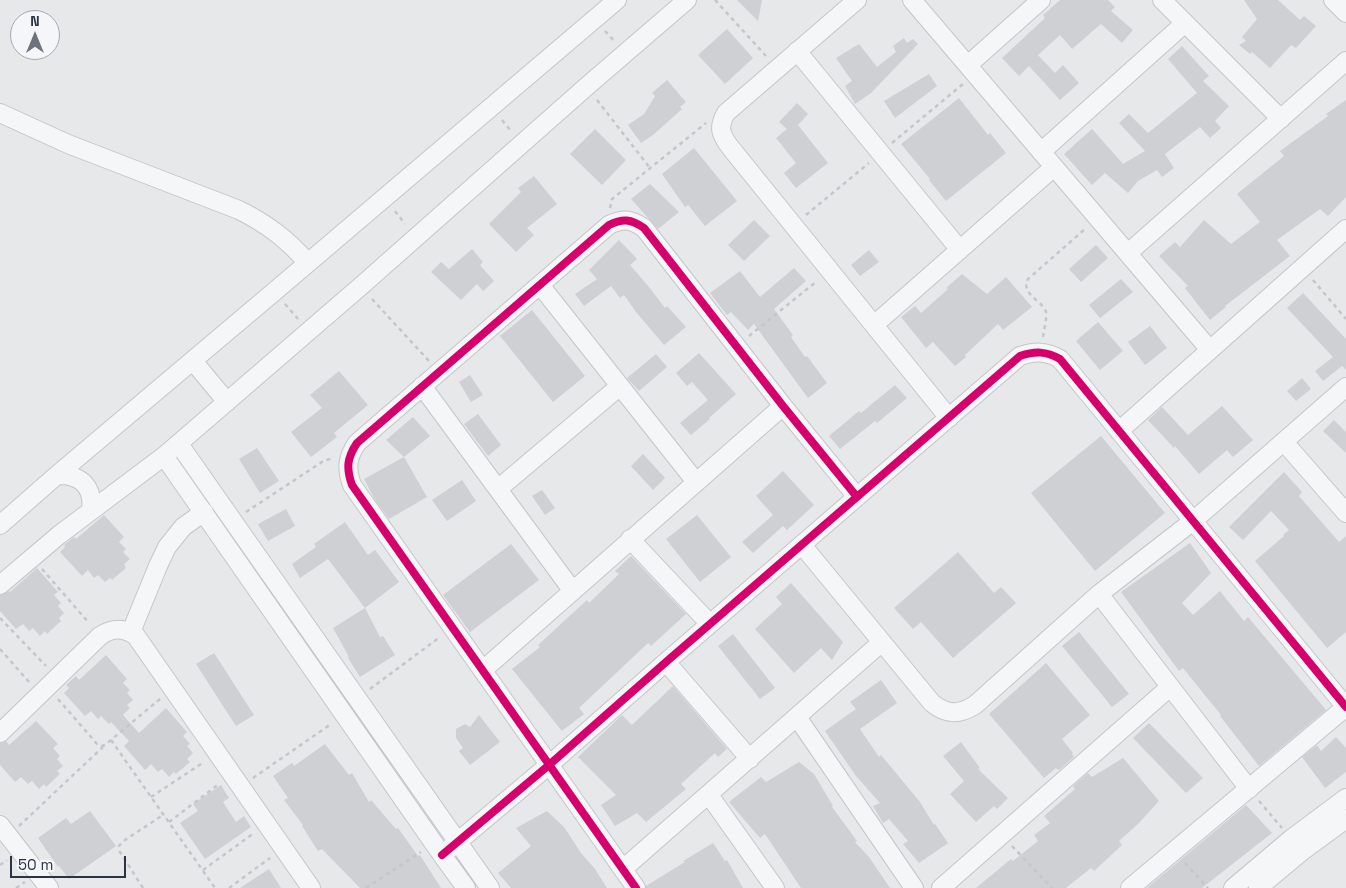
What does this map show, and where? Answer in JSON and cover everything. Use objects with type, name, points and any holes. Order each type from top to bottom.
[{"type":"street","points":[[0,525],[616,0]]},
{"type":"street","points":[[0,585],[59,535],[164,456],[687,0]]},
{"type":"street","points":[[857,0],[726,113],[722,121],[721,130],[724,139],[949,418]]},
{"type":"street","points":[[912,0],[1210,350]]},
{"type":"street","points":[[968,65],[1042,0]]},
{"type":"street","points":[[1162,0],[1280,119]]},
{"type":"street","points":[[1333,0],[1346,13]]},
{"type":"street","points":[[1042,152],[1185,23]]},
{"type":"street","points":[[797,51],[960,250]]},
{"type":"street","points":[[1128,253],[1346,62]]},
{"type":"street","points":[[0,113],[68,144],[239,210],[276,232],[308,263]]},
{"type":"street","points":[[874,325],[1054,167]]},
{"type":"street","points":[[636,888],[352,485],[348,474],[351,452],[357,443],[609,225],[627,220],[636,222],[644,228],[857,498]]},
{"type":"street","points":[[1119,431],[1346,229]]},
{"type":"street","points":[[540,285],[696,482]]},
{"type":"street","points":[[438,849],[457,842],[549,765],[1020,356],[1041,352],[1051,354],[1060,359],[1344,701],[1249,789],[1130,888]]},
{"type":"street","points":[[193,361],[227,402]]},
{"type":"street","points":[[422,386],[572,590]]},
{"type":"street","points":[[498,489],[620,386]]},
{"type":"street","points":[[802,545],[932,703],[948,712],[967,710],[975,705],[1099,594],[1193,521],[1346,387]]},
{"type":"street","points":[[483,670],[783,406]]},
{"type":"street","points":[[1284,442],[1346,513]]},
{"type":"street","points":[[178,444],[490,888]]},
{"type":"street","points":[[164,456],[466,888]]},
{"type":"street","points":[[57,475],[71,476],[84,484],[90,492],[91,511]]},
{"type":"street","points":[[131,632],[167,547],[183,527],[204,512]]},
{"type":"street","points":[[630,540],[710,624]]},
{"type":"street","points":[[1099,594],[1249,789]]},
{"type":"street","points":[[0,733],[100,636],[113,629],[131,632],[136,636],[311,888]]},
{"type":"street","points":[[623,870],[882,642]]},
{"type":"street","points":[[666,662],[750,759]]},
{"type":"street","points":[[941,888],[1170,687]]},
{"type":"street","points":[[797,717],[914,888]]},
{"type":"street","points":[[709,795],[775,888]]},
{"type":"street","points":[[1233,888],[1291,838],[1346,798]]},
{"type":"street","points":[[1258,888],[1301,852],[1346,819]]},
{"type":"street","points":[[4,830],[48,888]]},
{"type":"path","points":[[715,0],[777,69]]},
{"type":"path","points":[[594,19],[625,54]]},
{"type":"path","points":[[586,87],[650,168]]},
{"type":"path","points":[[491,108],[522,144]]},
{"type":"path","points":[[618,221],[609,208],[612,199],[704,124],[712,120],[722,121]]},
{"type":"path","points":[[385,198],[416,238]]},
{"type":"path","points":[[1041,352],[1046,312],[1026,290],[1026,283],[1028,279],[1097,218]]},
{"type":"path","points":[[1302,268],[1346,319]]},
{"type":"path","points":[[736,346],[830,271]]},
{"type":"path","points":[[361,286],[438,372]]},
{"type":"path","points":[[275,291],[308,332]]},
{"type":"path","points":[[233,521],[325,460],[337,459],[348,463]]},
{"type":"path","points":[[33,558],[100,636]]},
{"type":"path","points":[[0,618],[48,686],[97,744],[104,746]]},
{"type":"path","points":[[357,699],[452,627]]},
{"type":"path","points":[[0,649],[48,686]]},
{"type":"path","points":[[4,830],[172,688]]},
{"type":"path","points":[[169,822],[344,715]]},
{"type":"path","points":[[112,740],[215,888]]},
{"type":"path","points":[[152,797],[217,752]]},
{"type":"path","points":[[1249,789],[1291,838]]},
{"type":"path","points":[[143,888],[120,852],[119,846],[122,842],[164,815]]},
{"type":"path","points":[[203,870],[266,824]]},
{"type":"path","points":[[1001,835],[1052,888]]},
{"type":"path","points":[[229,888],[284,849]]},
{"type":"path","points":[[366,888],[438,849]]},
{"type":"path","points":[[1174,851],[1208,888]]},
{"type":"building","points":[[737,0],[762,0],[758,21]]},
{"type":"building","points":[[1060,0],[1108,0],[1115,7],[1111,11],[1133,30],[1122,43],[1101,24],[1072,49],[1060,35],[1038,55],[1055,73],[1063,65],[1079,83],[1060,100],[1029,66],[1019,76],[1002,58],[1045,18],[1043,15]]},
{"type":"building","points":[[1244,0],[1278,0],[1300,20],[1304,16],[1316,26],[1296,48],[1291,45],[1270,68],[1252,52],[1250,54],[1239,45],[1246,41],[1242,37],[1257,19]]},
{"type":"building","points":[[727,29],[753,58],[725,84],[698,55]]},
{"type":"building","points":[[904,38],[907,43],[913,39],[918,44],[871,93],[855,104],[845,86],[852,81],[836,58],[859,44],[877,67],[896,52],[893,46]]},
{"type":"building","points":[[1182,46],[1209,76],[1203,81],[1229,106],[1215,121],[1221,128],[1210,138],[1200,127],[1165,154],[1174,168],[1162,177],[1157,170],[1138,181],[1128,193],[1105,173],[1092,185],[1064,154],[1092,129],[1123,164],[1145,151],[1119,123],[1129,114],[1148,133],[1197,93],[1168,59]]},
{"type":"building","points":[[929,74],[937,86],[895,118],[884,101]]},
{"type":"building","points":[[667,80],[686,102],[680,107],[682,109],[653,135],[641,143],[628,125],[644,114],[655,96],[652,93]]},
{"type":"building","points":[[959,98],[988,135],[990,133],[1006,153],[946,201],[901,144]]},
{"type":"building","points":[[1346,100],[1346,197],[1328,216],[1320,209],[1277,240],[1290,256],[1225,306],[1210,320],[1185,288],[1188,286],[1159,256],[1175,242],[1180,247],[1204,220],[1231,244],[1260,222],[1237,194],[1284,156],[1280,151],[1328,116],[1326,114]]},
{"type":"building","points":[[797,103],[808,114],[798,125],[828,163],[796,188],[784,173],[796,163],[776,138],[787,129],[779,122]]},
{"type":"building","points":[[595,129],[626,160],[602,185],[570,154]]},
{"type":"building","points":[[694,148],[737,201],[705,226],[688,205],[685,207],[662,174]]},
{"type":"building","points":[[534,176],[557,204],[527,228],[534,235],[516,252],[489,224],[521,192],[518,188]]},
{"type":"building","points":[[650,184],[679,212],[658,229],[631,199]]},
{"type":"building","points":[[754,220],[770,236],[744,261],[728,245]]},
{"type":"building","points":[[619,240],[637,259],[630,265],[665,308],[667,306],[686,327],[664,345],[624,295],[620,298],[611,286],[584,306],[575,294],[597,279],[589,270]]},
{"type":"building","points":[[1096,245],[1108,258],[1081,282],[1069,269]]},
{"type":"building","points":[[472,249],[483,262],[480,265],[494,281],[483,291],[477,284],[461,300],[431,272],[441,262],[449,269]]},
{"type":"building","points":[[869,250],[879,262],[860,276],[851,265]]},
{"type":"building","points":[[794,268],[806,281],[774,309],[793,335],[791,337],[805,357],[807,356],[827,383],[808,398],[754,324],[748,330],[731,312],[727,315],[710,293],[740,271],[760,297]]},
{"type":"building","points":[[962,274],[987,294],[1006,277],[1032,307],[1003,330],[998,324],[955,366],[933,342],[926,348],[901,317],[915,306],[921,313]]},
{"type":"building","points":[[1121,279],[1133,292],[1100,318],[1089,305]]},
{"type":"building","points":[[1303,293],[1346,339],[1346,370],[1342,366],[1323,381],[1315,371],[1333,357],[1287,308]]},
{"type":"building","points":[[532,310],[585,376],[553,402],[500,336]]},
{"type":"building","points":[[1098,322],[1123,351],[1100,370],[1076,341]]},
{"type":"building","points":[[1150,326],[1167,348],[1145,365],[1128,342]]},
{"type":"building","points":[[699,353],[736,394],[691,435],[680,423],[708,400],[692,382],[687,386],[676,373]]},
{"type":"building","points":[[656,354],[667,367],[639,391],[627,378]]},
{"type":"building","points":[[339,371],[368,405],[334,433],[337,437],[311,457],[291,432],[322,408],[310,395]]},
{"type":"building","points":[[470,375],[483,395],[471,402],[459,382]]},
{"type":"building","points":[[1302,378],[1311,389],[1296,401],[1287,391]]},
{"type":"building","points":[[895,385],[907,398],[877,423],[875,421],[840,449],[829,436]]},
{"type":"building","points":[[1222,406],[1253,440],[1233,457],[1227,450],[1199,474],[1175,446],[1174,448],[1148,420],[1162,407],[1188,435]]},
{"type":"building","points":[[478,414],[501,445],[488,456],[464,424]]},
{"type":"building","points":[[413,417],[430,436],[404,457],[386,440]]},
{"type":"building","points":[[1334,420],[1346,432],[1346,453],[1323,431]]},
{"type":"building","points":[[1101,436],[1165,513],[1095,571],[1031,493]]},
{"type":"building","points":[[257,448],[279,481],[260,493],[239,459]]},
{"type":"building","points":[[643,454],[665,478],[653,490],[631,466]]},
{"type":"building","points":[[404,457],[427,497],[389,519],[375,500],[364,479]]},
{"type":"building","points":[[783,471],[814,505],[787,530],[783,526],[753,553],[742,542],[773,515],[756,496]]},
{"type":"building","points":[[1284,472],[1302,492],[1299,496],[1339,542],[1346,536],[1346,632],[1327,648],[1255,561],[1289,530],[1271,511],[1243,540],[1229,527]]},
{"type":"building","points":[[462,480],[476,501],[447,521],[432,500]]},
{"type":"building","points":[[542,490],[555,508],[545,515],[532,496]]},
{"type":"building","points":[[286,509],[295,526],[268,541],[258,524]]},
{"type":"building","points":[[104,515],[124,537],[119,542],[126,549],[123,552],[130,559],[124,564],[126,568],[112,580],[110,578],[105,582],[98,575],[94,578],[88,570],[82,576],[60,552],[65,547],[64,545],[74,537],[76,539]]},
{"type":"building","points":[[697,515],[731,557],[700,582],[666,539]]},
{"type":"building","points":[[345,522],[368,555],[375,550],[399,582],[365,608],[328,559],[300,578],[292,564],[316,547],[314,544]]},
{"type":"building","points":[[1190,543],[1211,573],[1182,603],[1193,615],[1220,591],[1244,621],[1248,617],[1326,710],[1259,766],[1183,668],[1179,671],[1121,592]]},
{"type":"building","points":[[511,544],[539,580],[470,632],[443,595]]},
{"type":"building","points":[[958,552],[994,593],[1001,587],[1016,603],[953,658],[921,622],[913,629],[894,608]]},
{"type":"building","points":[[631,556],[686,614],[651,646],[648,643],[579,708],[584,714],[562,731],[512,669],[540,647],[538,645],[587,600],[589,603],[619,574],[615,571]]},
{"type":"building","points":[[37,568],[58,592],[54,595],[61,603],[58,606],[64,613],[59,618],[61,621],[47,634],[45,631],[40,636],[33,628],[29,631],[23,624],[16,629],[0,611],[0,595],[10,592]]},
{"type":"building","points":[[791,583],[843,642],[832,660],[821,648],[794,673],[755,629],[782,604],[776,597]]},
{"type":"building","points":[[365,608],[380,637],[383,636],[395,655],[360,677],[333,628]]},
{"type":"building","points":[[1079,632],[1129,694],[1112,707],[1062,646]]},
{"type":"building","points":[[733,634],[775,688],[760,699],[718,646]]},
{"type":"building","points":[[214,653],[254,715],[236,726],[196,664]]},
{"type":"building","points":[[106,655],[127,679],[123,683],[130,690],[127,693],[133,700],[127,705],[130,708],[123,715],[139,733],[166,708],[187,732],[183,736],[190,744],[187,746],[193,753],[187,759],[190,762],[176,774],[174,772],[169,777],[162,769],[158,772],[151,764],[145,770],[124,746],[129,741],[111,722],[109,724],[101,716],[98,719],[91,711],[85,716],[64,693],[69,688],[66,685],[76,676],[79,680]]},
{"type":"building","points":[[1046,663],[1090,715],[1062,739],[1074,757],[1059,770],[1056,768],[1044,778],[989,714]]},
{"type":"building","points":[[881,680],[897,703],[860,729],[879,757],[881,755],[920,802],[948,843],[919,863],[903,844],[908,841],[889,819],[883,823],[873,806],[880,803],[856,776],[825,731],[856,709],[850,702]]},
{"type":"building","points":[[673,686],[727,749],[718,757],[715,753],[681,784],[686,789],[646,822],[637,813],[615,826],[601,805],[616,795],[578,757],[622,715],[632,725]]},
{"type":"building","points":[[479,715],[500,742],[470,765],[459,751],[463,748],[456,738],[456,729],[465,724],[470,727]]},
{"type":"building","points":[[36,721],[58,744],[53,748],[60,756],[57,759],[63,766],[57,771],[60,774],[46,787],[44,784],[39,789],[32,781],[28,784],[21,777],[15,782],[0,765],[0,743],[6,741],[9,745]]},
{"type":"building","points":[[1149,723],[1203,778],[1186,793],[1133,738]]},
{"type":"building","points":[[1336,737],[1346,748],[1346,772],[1325,788],[1302,757],[1317,745],[1321,751]]},
{"type":"building","points":[[961,742],[980,768],[978,769],[1008,798],[997,809],[994,806],[976,822],[950,794],[964,781],[943,756]]},
{"type":"building","points":[[325,744],[349,775],[352,773],[369,802],[371,800],[396,829],[398,828],[418,856],[420,855],[441,888],[360,888],[322,849],[318,851],[303,825],[284,800],[288,798],[273,776],[292,763],[294,766]]},
{"type":"building","points":[[1123,758],[1159,801],[1119,841],[1122,845],[1094,871],[1091,868],[1066,888],[976,888],[1011,859],[1013,861],[1038,841],[1034,835],[1050,823],[1044,816],[1075,789],[1073,786],[1088,773],[1092,777]]},
{"type":"building","points":[[799,762],[814,774],[832,807],[857,841],[855,842],[869,857],[890,888],[801,888],[765,834],[760,838],[729,802],[761,777],[766,782]]},
{"type":"building","points":[[221,785],[229,798],[223,802],[236,822],[244,816],[251,827],[205,859],[180,823],[198,811],[193,804]]},
{"type":"building","points":[[1246,805],[1272,833],[1202,888],[1147,888]]},
{"type":"building","points":[[90,811],[116,846],[69,879],[58,867],[38,838],[66,818],[71,824]]},
{"type":"building","points":[[547,811],[564,827],[607,888],[511,888],[498,873],[531,846],[516,828]]},
{"type":"building","points":[[713,843],[725,861],[727,860],[743,888],[646,888],[646,886],[685,862],[683,861]]},
{"type":"building","points":[[269,869],[281,888],[240,888]]},
{"type":"cycle path","points":[[636,888],[352,485],[348,463],[354,448],[357,443],[609,225],[627,220],[644,228],[783,406],[857,497]]},
{"type":"cycle path","points":[[442,855],[549,765],[1020,356],[1031,353],[1045,353],[1060,359],[1346,707]]}]
